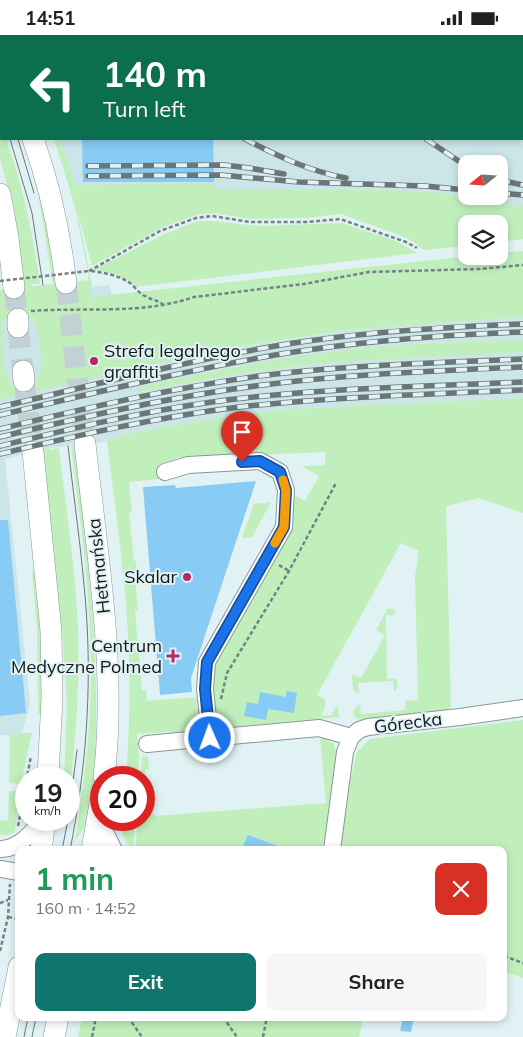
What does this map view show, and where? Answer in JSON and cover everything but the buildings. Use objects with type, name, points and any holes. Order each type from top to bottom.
[{"type":"main road","points":[[33,140],[54,209],[66,283]]},
{"type":"main road","points":[[0,194],[8,238],[7,285]]},
{"type":"main road","name":"Hetmańska","points":[[86,444],[106,643],[107,716],[105,766]]},
{"type":"main road","points":[[33,452],[51,631],[52,697],[49,766]]},
{"type":"main road","points":[[41,846],[42,831]]},
{"type":"main road","points":[[93,846],[96,831]]},
{"type":"main road","points":[[5,1037],[15,987]]},
{"type":"main road","points":[[54,1037],[57,1021]]},
{"type":"street","points":[[165,472],[188,465],[260,461],[280,472],[286,490],[284,527],[207,662],[205,689],[210,738]]},
{"type":"street","name":"Górecka","points":[[333,846],[345,752],[351,737],[359,730],[374,725],[460,717],[523,708]]},
{"type":"street","points":[[147,745],[319,728],[351,737]]},
{"type":"street","points":[[9,849],[33,831]]},
{"type":"street","points":[[105,831],[112,846]]},
{"type":"path","points":[[90,271],[160,231],[196,218],[212,215],[250,222],[307,222],[340,219],[406,241],[417,248]]},
{"type":"path","points":[[20,319],[164,305],[178,303],[194,297],[304,284],[359,273],[429,269],[479,269],[523,265]]},
{"type":"path","points":[[7,285],[90,271],[107,273],[130,283],[144,296],[164,305]]},
{"type":"path","points":[[208,710],[221,699],[227,673],[289,571],[336,483]]},
{"type":"path","points":[[284,568],[289,571]]},
{"type":"path","points":[[9,849],[32,751]]},
{"type":"path","points":[[0,951],[8,917],[10,871]]},
{"type":"path","points":[[0,903],[8,900]]},
{"type":"path","points":[[8,917],[15,918]]},
{"type":"path","points":[[0,933],[5,928]]},
{"type":"path","points":[[507,957],[523,963]]},
{"type":"path","points":[[92,1037],[95,1021]]},
{"type":"path","points":[[131,1021],[142,1037]]},
{"type":"path","points":[[226,1021],[237,1037]]},
{"type":"path","points":[[263,1037],[265,1021]]},
{"type":"shaded area","points":[[56,140],[523,140],[523,206],[508,205],[508,155],[458,155],[458,195],[390,190],[73,190]]},
{"type":"shaded area","points":[[109,285],[134,368],[193,355],[348,330],[523,317],[523,340],[429,343],[356,349],[210,372],[139,392],[249,372],[332,362],[523,351],[523,398],[290,409],[209,419],[126,434],[111,441],[49,448],[5,459],[30,704],[21,736],[0,735],[0,296]]},
{"type":"green space","points":[[0,140],[7,140],[19,178],[31,230],[40,284],[32,284],[32,286],[53,284],[39,190],[48,231],[55,284],[88,280],[89,276],[74,203],[54,140],[60,140],[75,185],[216,183],[216,189],[390,190],[445,193],[458,196],[458,205],[523,206],[523,239],[508,241],[508,215],[458,215],[458,247],[424,250],[407,238],[341,214],[306,218],[250,219],[214,213],[196,215],[159,229],[92,266],[77,209],[92,286],[89,287],[91,297],[458,257],[458,265],[508,265],[508,252],[523,251],[523,317],[348,330],[270,342],[193,355],[0,400],[0,290],[24,287],[9,194],[0,158]],"holes":[[[34,317],[34,323],[37,325],[42,364],[40,378],[9,385],[8,374],[5,373],[1,333],[3,330],[2,320]]]},
{"type":"green space","points":[[197,221],[259,226],[342,223],[396,241],[417,253],[135,287],[121,277],[93,270],[160,236]]},
{"type":"green space","points":[[523,340],[523,352],[332,362],[249,372],[139,392],[138,387],[246,365],[328,352],[397,345]]},
{"type":"green space","points":[[523,398],[523,513],[479,498],[446,506],[451,706],[447,712],[361,720],[356,718],[353,713],[360,704],[361,714],[405,710],[405,701],[418,700],[415,576],[419,551],[401,543],[317,695],[325,699],[325,707],[321,716],[332,715],[336,706],[339,717],[222,728],[216,718],[212,668],[292,524],[292,504],[295,495],[305,501],[319,476],[302,466],[325,465],[325,452],[178,458],[159,465],[159,479],[129,482],[132,512],[129,512],[137,577],[135,577],[138,610],[135,611],[142,690],[146,690],[147,701],[196,697],[197,727],[191,731],[192,736],[172,732],[137,734],[139,766],[127,766],[129,703],[128,632],[121,550],[107,442],[126,434],[209,419],[290,409]]},
{"type":"green space","points":[[74,445],[83,516],[93,623],[96,694],[95,762],[95,766],[90,766],[90,808],[82,832],[75,841],[76,831],[80,831],[80,805],[90,713],[91,642],[87,586],[71,446]]},
{"type":"green space","points":[[59,448],[73,559],[77,604],[78,668],[72,766],[64,766],[67,704],[63,642],[41,450]]},
{"type":"green space","points":[[271,502],[252,537],[242,538],[254,504]]},
{"type":"green space","points":[[35,570],[43,661],[41,713],[38,714],[37,631],[32,571]]},
{"type":"green space","points":[[388,608],[396,613],[394,615],[386,615],[387,679],[397,679],[397,688],[394,691],[393,681],[358,683],[359,693],[356,693],[353,689],[352,674],[361,678],[385,635],[376,630]]},
{"type":"green space","points":[[523,720],[523,978],[507,972],[507,846],[341,846],[347,793],[357,752],[370,739]]},
{"type":"green space","points":[[10,733],[32,733],[25,766],[15,766],[15,784],[9,783]]},
{"type":"green space","points":[[320,737],[333,743],[338,756],[326,846],[135,846],[137,831],[155,831],[155,816],[326,803]]},
{"type":"green space","points":[[148,756],[149,766],[142,766],[142,757]]},
{"type":"green space","points":[[9,791],[15,791],[15,832],[8,835],[0,835],[0,820],[8,821]]},
{"type":"green space","points":[[122,831],[134,831],[133,846],[130,846],[123,837]]},
{"type":"green space","points":[[81,1021],[362,1021],[359,1037],[78,1037]]},
{"type":"tunnel","points":[[66,283],[85,444]]},
{"type":"tunnel","points":[[14,288],[18,319]]},
{"type":"tunnel","points":[[18,327],[23,371]]},
{"type":"tunnel","points":[[24,381],[33,452]]},
{"type":"tram line","points":[[10,140],[32,213],[43,285]]},
{"type":"tram line","points":[[18,140],[34,193]]},
{"type":"tram line","points":[[68,446],[88,638],[88,699],[84,760],[71,846]]},
{"type":"tram line","points":[[75,766],[77,750]]},
{"type":"tram line","points":[[63,846],[66,831]]},
{"type":"tram line","points":[[24,1037],[27,1021]]},
{"type":"tram line","points":[[32,1037],[35,1021]]},
{"type":"railway","points":[[247,140],[294,162],[346,178]]},
{"type":"railway","points":[[427,140],[458,161]]},
{"type":"railway","points":[[88,166],[224,165],[284,174]]},
{"type":"railway","points":[[88,176],[221,175],[299,182],[425,186],[458,189]]},
{"type":"railway","points":[[508,182],[523,185]]},
{"type":"railway","points":[[508,194],[523,195]]},
{"type":"railway","points":[[0,407],[175,366],[281,345],[402,331],[523,324]]},
{"type":"railway","points":[[0,415],[105,390],[281,354],[341,345],[402,339],[523,332]]},
{"type":"railway","points":[[0,429],[129,399],[259,376],[358,367],[523,359]]},
{"type":"railway","points":[[0,437],[98,414],[263,385],[360,376],[523,367]]},
{"type":"railway","points":[[0,446],[132,416],[185,406],[251,397],[328,391],[523,382]]},
{"type":"railway","points":[[0,454],[119,427],[239,407],[345,398],[523,390]]},
{"type":"slow traffic","points":[[275,543],[284,527],[286,490],[283,480]]},
{"type":"place","name":"Strefa legalnego graffiti","points":[[94,361]]},
{"type":"place","name":"Skalar","points":[[187,577]]},
{"type":"place","name":"Centrum Medyczne Polmed","points":[[173,656]]},
{"type":"route","points":[[210,738],[205,689],[207,662],[284,527],[286,490],[280,472],[260,461],[242,462]]}]
